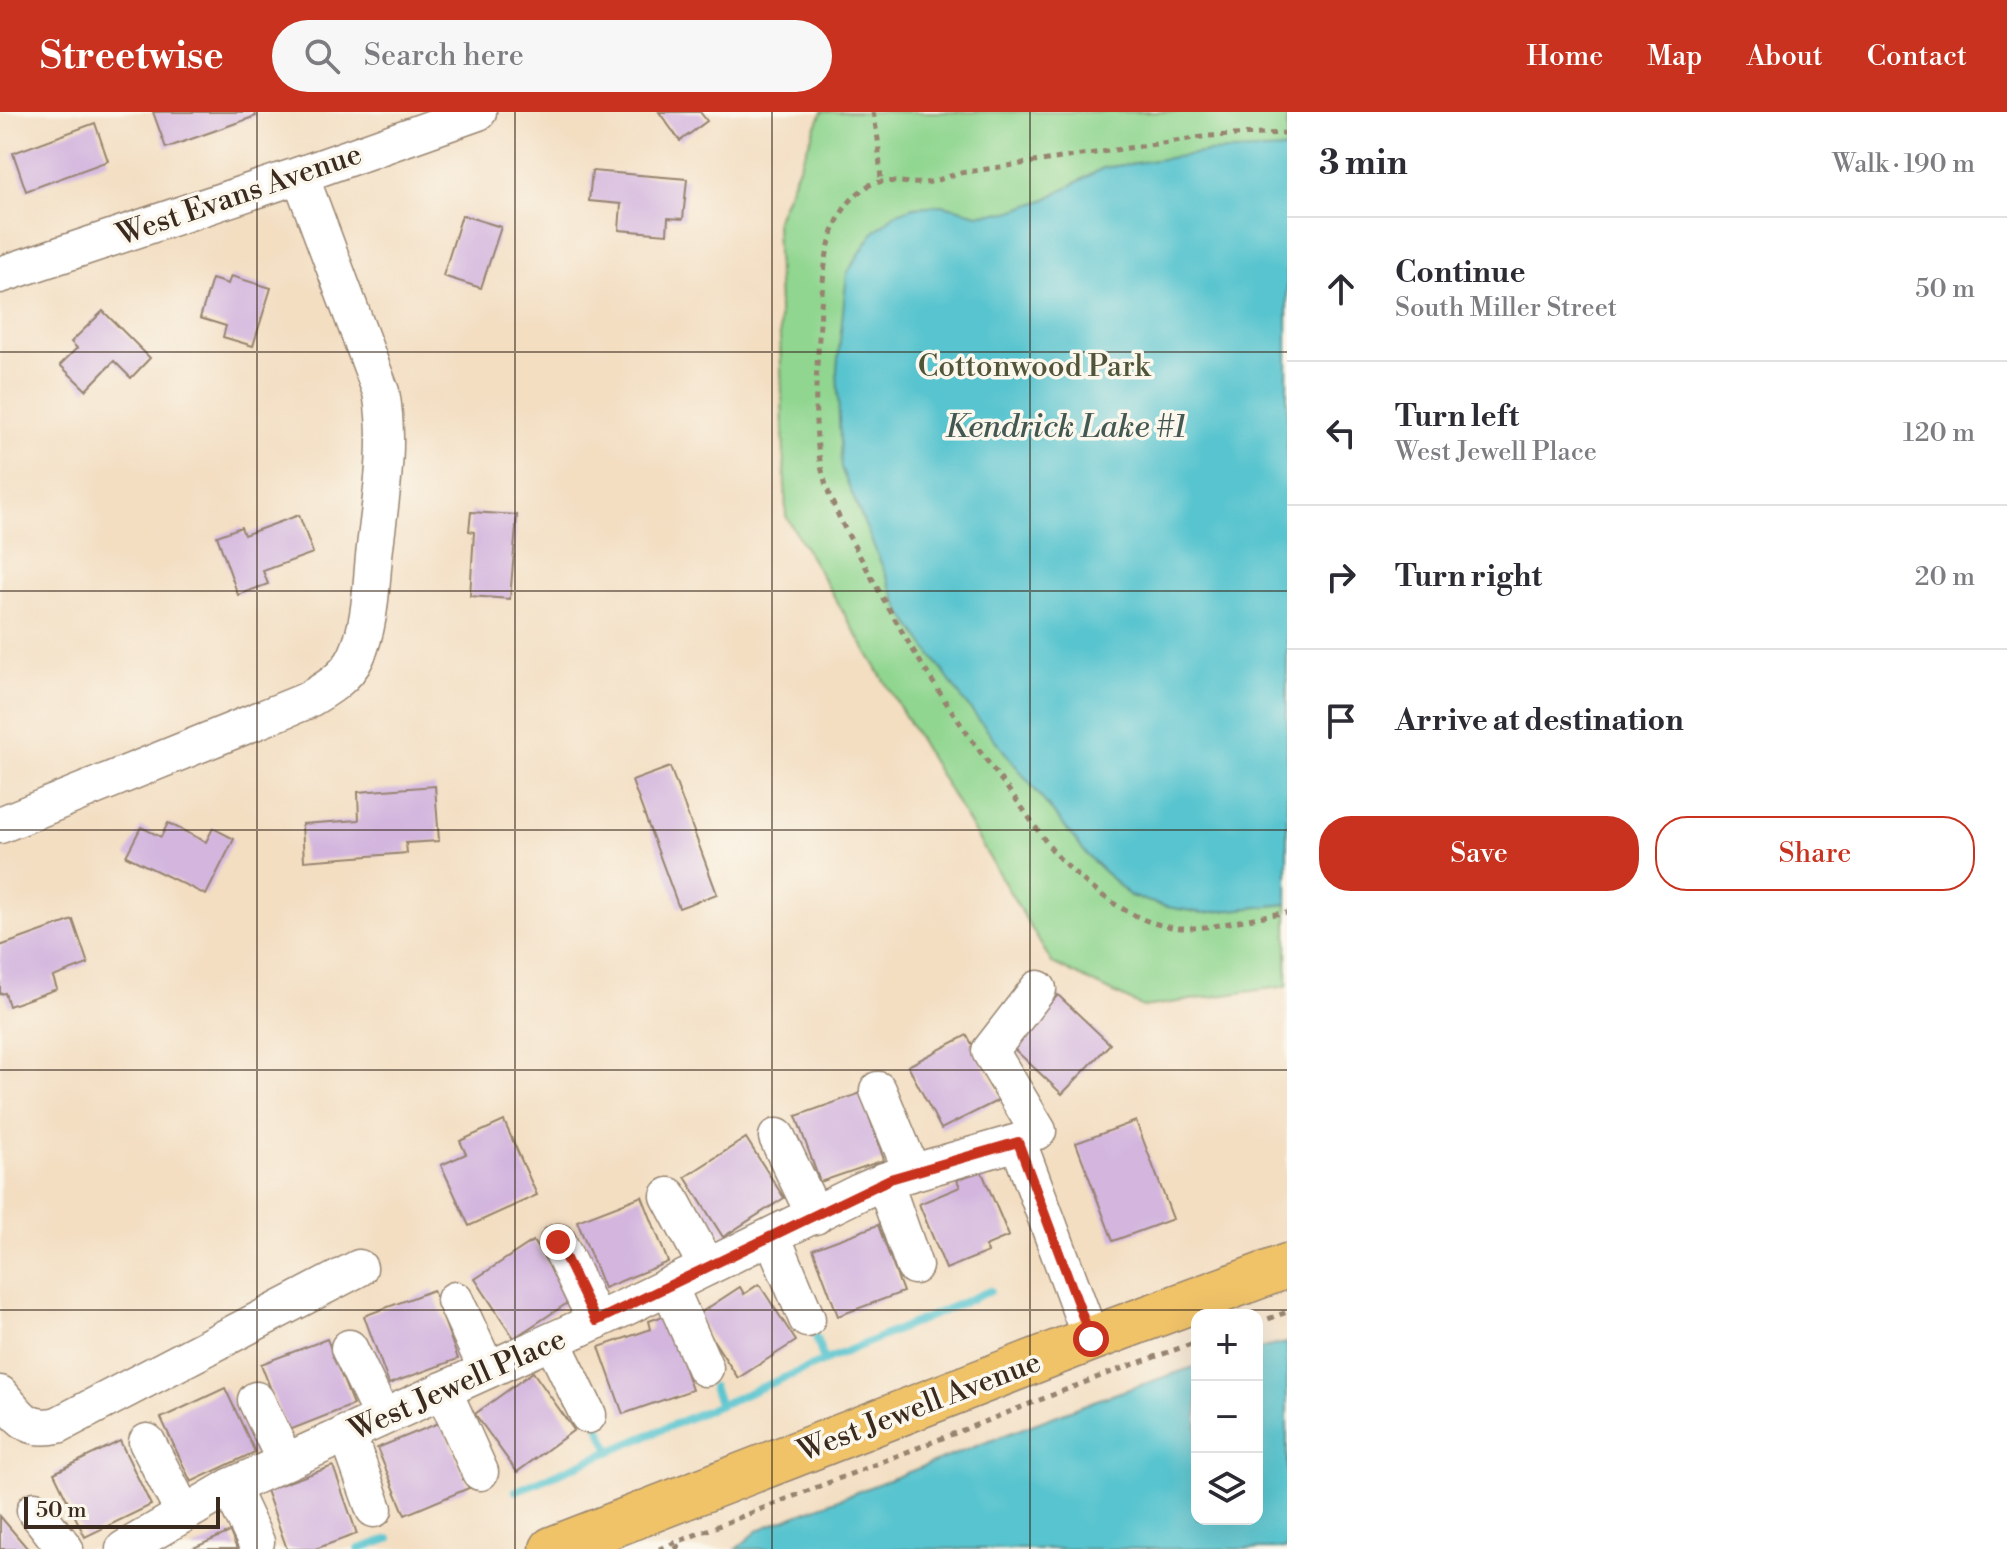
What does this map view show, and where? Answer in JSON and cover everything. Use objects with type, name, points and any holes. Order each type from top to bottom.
[{"type":"main road","name":"West Jewell Avenue","points":[[552,1549],[1287,1266]]},
{"type":"street","name":"West Evans Avenue","points":[[0,275],[478,112]]},
{"type":"street","points":[[0,825],[306,701],[329,687],[355,659],[362,640],[369,600],[386,428],[381,392],[300,175]]},
{"type":"street","points":[[1038,989],[990,1051],[1028,1137],[1091,1339]]},
{"type":"street","points":[[878,1090],[914,1266]]},
{"type":"street","points":[[777,1137],[815,1216]]},
{"type":"street","name":"West Jewell Place","points":[[124,1549],[230,1487],[596,1321],[898,1177],[1028,1137]]},
{"type":"street","points":[[669,1196],[707,1267]]},
{"type":"street","points":[[772,1236],[807,1319]]},
{"type":"street","points":[[558,1242],[596,1321]]},
{"type":"street","points":[[0,1394],[28,1426],[41,1429],[58,1425],[359,1268]]},
{"type":"street","points":[[669,1286],[705,1368]]},
{"type":"street","points":[[455,1300],[487,1370]]},
{"type":"street","points":[[552,1341],[588,1415]]},
{"type":"street","points":[[349,1348],[382,1417]]},
{"type":"street","points":[[443,1390],[480,1472]]},
{"type":"street","points":[[256,1400],[285,1461]]},
{"type":"street","points":[[347,1433],[374,1509]]},
{"type":"street","points":[[147,1442],[184,1514]]},
{"type":"street","points":[[230,1487],[256,1542]]},
{"type":"street","points":[[35,1510],[65,1549]]},
{"type":"path","points":[[873,112],[881,181]]},
{"type":"path","points":[[1287,133],[1209,136],[960,173],[928,183],[881,181],[866,187],[848,204],[833,230],[824,266],[815,402],[826,486],[844,527],[910,648],[969,740],[1060,859],[1097,893],[1145,920],[1181,928],[1221,926],[1246,917],[1287,913]]},
{"type":"path","points":[[1263,1321],[1287,1312]]},
{"type":"path","points":[[659,1549],[1086,1382],[1191,1344]]},
{"type":"path","points":[[675,1549],[692,1536]]},
{"type":"green space","name":"Kendrick Lake #1","points":[[822,112],[1287,112],[1287,986],[1143,1007],[1052,963],[786,516],[776,221]]},
{"type":"water","name":"Kendrick Lake #1","points":[[1287,149],[1287,904],[1203,913],[1130,896],[1088,856],[963,700],[902,613],[841,468],[837,369],[847,273],[873,233],[895,214],[913,207],[943,205],[978,214],[1009,212],[1044,200],[1103,168],[1208,152]]},
{"type":"water","points":[[1287,1343],[1287,1549],[736,1549],[760,1529],[1094,1401],[1191,1368],[1191,1525],[1263,1525],[1263,1348]]},
{"type":"building","points":[[153,112],[255,112],[256,116],[166,148]]},
{"type":"building","points":[[659,112],[700,112],[707,121],[680,141]]},
{"type":"building","points":[[95,123],[108,161],[26,191],[13,153]]},
{"type":"building","points":[[592,171],[687,179],[683,219],[668,218],[667,234],[619,230],[621,204],[589,201]]},
{"type":"building","points":[[462,215],[501,227],[481,288],[443,276]]},
{"type":"building","points":[[231,276],[271,288],[253,346],[223,337],[226,326],[200,318],[212,279],[228,284]]},
{"type":"building","points":[[103,311],[150,358],[131,378],[114,361],[86,390],[60,365],[77,348],[71,342]]},
{"type":"building","points":[[471,512],[517,515],[510,599],[470,596],[474,532],[469,531]]},
{"type":"building","points":[[299,515],[313,553],[263,571],[268,584],[238,595],[217,536],[241,527],[244,535]]},
{"type":"building","points":[[670,767],[717,894],[679,908],[632,781]]},
{"type":"building","points":[[435,786],[439,841],[406,843],[407,853],[304,861],[302,824],[359,820],[358,792]]},
{"type":"building","points":[[168,823],[206,842],[213,828],[234,839],[206,895],[126,856],[141,827],[161,837]]},
{"type":"building","points":[[73,920],[88,964],[53,977],[57,989],[9,1006],[5,993],[0,994],[0,946]]},
{"type":"building","points":[[1058,995],[1110,1044],[1062,1094],[1010,1045]]},
{"type":"building","points":[[967,1035],[1001,1099],[941,1129],[908,1066]]},
{"type":"building","points":[[861,1093],[884,1160],[820,1182],[796,1116]]},
{"type":"building","points":[[504,1121],[537,1195],[469,1226],[441,1165],[466,1154],[460,1141]]},
{"type":"building","points":[[1136,1121],[1173,1219],[1113,1241],[1076,1143]]},
{"type":"building","points":[[746,1138],[784,1198],[723,1237],[685,1177]]},
{"type":"building","points":[[981,1170],[1009,1236],[985,1246],[988,1252],[946,1269],[919,1204],[960,1187],[957,1180]]},
{"type":"building","points":[[642,1196],[668,1262],[604,1288],[577,1221]]},
{"type":"building","points":[[878,1225],[903,1292],[838,1316],[813,1249]]},
{"type":"building","points":[[533,1241],[572,1300],[514,1338],[475,1279]]},
{"type":"building","points":[[759,1284],[796,1341],[738,1378],[697,1315],[740,1287],[744,1294]]},
{"type":"building","points":[[433,1290],[458,1359],[389,1384],[364,1316]]},
{"type":"building","points":[[666,1315],[692,1390],[623,1414],[599,1347],[651,1329],[649,1321]]},
{"type":"building","points":[[327,1339],[353,1405],[287,1431],[261,1364]]},
{"type":"building","points":[[533,1372],[574,1430],[517,1472],[475,1414]]},
{"type":"building","points":[[225,1388],[255,1452],[191,1482],[161,1418]]},
{"type":"building","points":[[441,1422],[469,1488],[405,1515],[377,1448]]},
{"type":"building","points":[[120,1441],[151,1505],[85,1537],[54,1473]]},
{"type":"building","points":[[333,1466],[357,1534],[315,1549],[287,1549],[266,1490]]},
{"type":"building","points":[[0,1516],[28,1549],[0,1549]]},
{"type":"building","points":[[230,1532],[237,1549],[191,1549]]},
{"type":"waterway","points":[[516,1491],[990,1291]]},
{"type":"waterway","points":[[816,1337],[824,1361]]},
{"type":"waterway","points":[[713,1387],[720,1405]]},
{"type":"waterway","points":[[599,1426],[610,1451]]},
{"type":"waterway","points":[[359,1549],[389,1539]]},
{"type":"route","points":[[558,1242],[596,1321],[890,1179],[1018,1142],[1091,1339]]},
{"type":"park label","name":"Cottonwood Park","points":[[1034,366]]}]
